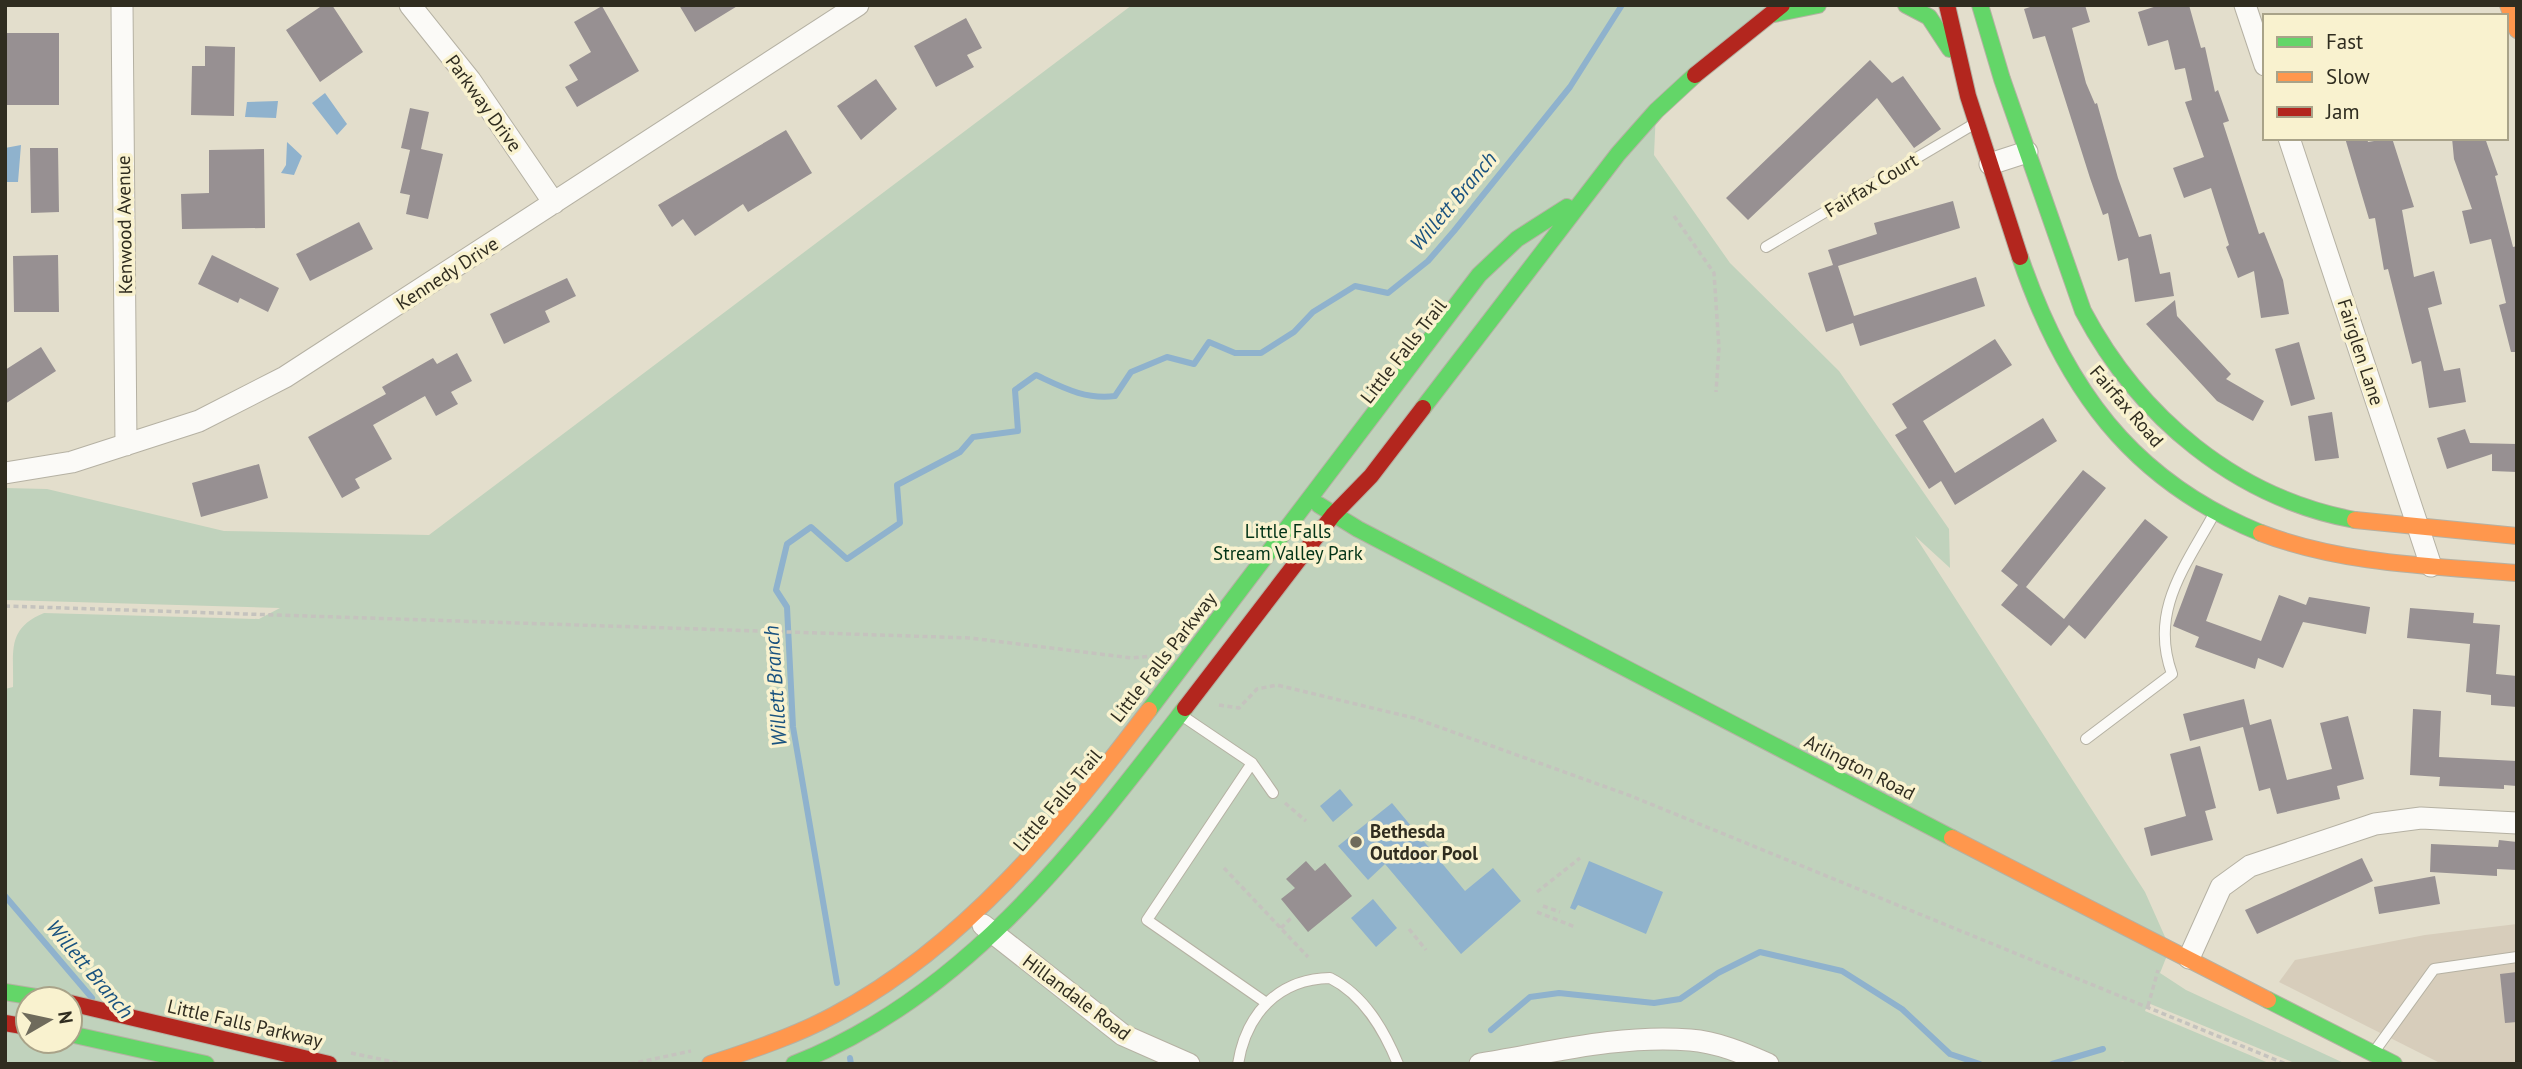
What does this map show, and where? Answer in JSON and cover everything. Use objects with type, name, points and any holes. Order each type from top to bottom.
[{"type":"main road","points":[[1778,9],[1818,5]]},
{"type":"main road","points":[[1906,5],[1928,17],[1956,58]]},
{"type":"main road","name":"Fairfax Road","points":[[1947,5],[1956,58],[2037,303],[2069,370],[2101,413],[2140,455],[2176,487],[2215,512],[2230,521],[2279,540],[2351,556],[2517,573]]},
{"type":"main road","name":"Fairfax Road","points":[[1980,5],[2027,152],[2095,338],[2141,399],[2175,431],[2229,471],[2319,511],[2419,527],[2517,536]]},
{"type":"main road","points":[[2508,5],[2517,30]]},
{"type":"main road","name":"Little Falls Parkway","points":[[794,1064],[852,1037],[914,1000],[996,935],[1066,860],[1181,715],[1333,515],[1371,476],[1584,196],[1656,111],[1707,64],[1778,9]]},
{"type":"main road","name":"Little Falls Parkway","points":[[710,1064],[765,1046],[835,1015],[892,981],[973,918],[999,894],[1075,806],[1479,275],[1517,239],[1584,196]]},
{"type":"main road","name":"Arlington Road","points":[[1311,499],[1333,515],[1834,778],[2394,1064]]},
{"type":"main road","name":"Little Falls Parkway","points":[[84,1006],[329,1064]]},
{"type":"main road","points":[[84,1036],[206,1064]]},
{"type":"street","name":"Kenwood Avenue","points":[[122,5],[126,445]]},
{"type":"street","name":"Parkway Drive","points":[[410,5],[470,80],[554,203]]},
{"type":"street","name":"Kennedy Drive","points":[[5,473],[72,462],[200,421],[285,377],[858,5]]},
{"type":"street","points":[[2245,5],[2263,59]]},
{"type":"street","name":"Fairglen Lane","points":[[2290,140],[2431,566]]},
{"type":"street","points":[[1990,164],[2027,152]]},
{"type":"street","points":[[2189,958],[2221,887],[2250,866],[2375,824],[2421,818],[2517,823]]},
{"type":"street","name":"Hillandale Road","points":[[973,918],[1123,1035],[1189,1064]]},
{"type":"street","points":[[1480,1064],[1611,1043],[1691,1040],[1720,1046],[1768,1064]]},
{"type":"lane","name":"Fairfax Court","points":[[1766,247],[1976,122]]},
{"type":"lane","points":[[2086,739],[2172,674],[2163,650],[2168,598],[2215,512]]},
{"type":"lane","points":[[1181,715],[1252,763],[1273,793]]},
{"type":"lane","points":[[1252,763],[1147,920],[1265,1002]]},
{"type":"lane","points":[[2373,1054],[2434,969],[2517,957]]},
{"type":"lane","points":[[1238,1064],[1246,1033],[1265,1002],[1301,982],[1330,978],[1352,993],[1367,1009],[1398,1064]]},
{"type":"path","points":[[1674,216],[1714,273],[1719,348],[1716,392]]},
{"type":"path","points":[[5,606],[970,638],[1132,658],[1164,655]]},
{"type":"path","points":[[1221,706],[1239,708],[1263,686],[1277,685],[1414,718],[1631,796],[2286,1064]]},
{"type":"path","points":[[1273,793],[1306,821]]},
{"type":"path","points":[[1537,892],[1580,858]]},
{"type":"path","points":[[1224,868],[1308,957]]},
{"type":"path","points":[[1543,906],[1560,912]]},
{"type":"path","points":[[1537,912],[1575,927]]},
{"type":"path","points":[[1281,928],[1290,918]]},
{"type":"path","points":[[1409,929],[1426,950]]},
{"type":"path","points":[[2148,1007],[2159,968]]},
{"type":"path","points":[[630,1064],[696,1050]]},
{"type":"shaded area","points":[[2517,924],[2517,1064],[2442,1064],[2279,982],[2295,960],[2425,935]]},
{"type":"green space","name":"Little Falls Stream Valley Park","points":[[1132,5],[1782,5],[1656,111],[1654,155],[1730,263],[1839,371],[1949,529],[1950,568],[1915,536],[2145,892],[2170,948],[2160,973],[2186,990],[2346,1064],[2297,1064],[2148,1003],[2145,1011],[2271,1064],[2127,1064],[2123,1061],[2111,1064],[1764,1064],[1748,1057],[1724,1064],[5,1064],[5,689],[13,687],[13,652],[18,634],[23,626],[44,613],[259,619],[280,608],[5,600],[5,488],[47,489],[224,531],[429,535]]},
{"type":"water","points":[[325,93],[347,124],[337,135],[312,103]]},
{"type":"water","points":[[278,101],[276,118],[245,117],[247,102]]},
{"type":"water","points":[[287,142],[302,156],[294,175],[281,173],[286,165]]},
{"type":"water","points":[[21,145],[18,182],[5,182],[5,148]]},
{"type":"water","points":[[1340,789],[1353,805],[1333,822],[1320,806]]},
{"type":"water","points":[[1392,803],[1465,891],[1493,868],[1521,901],[1461,954],[1385,864],[1368,880],[1338,846]]},
{"type":"water","points":[[1589,861],[1663,892],[1646,934],[1578,905],[1575,910],[1570,908]]},
{"type":"water","points":[[1373,899],[1397,928],[1376,947],[1351,918]]},
{"type":"building","points":[[323,5],[332,5],[363,52],[320,82],[286,30]]},
{"type":"building","points":[[679,5],[739,5],[695,32]]},
{"type":"building","points":[[2036,5],[2085,5],[2090,22],[2072,28],[2086,83],[2095,104],[2097,103],[2118,178],[2139,237],[2151,234],[2160,274],[2170,272],[2174,296],[2135,302],[2128,258],[2118,261],[2108,213],[2103,215],[2045,36],[2033,39],[2024,9]]},
{"type":"building","points":[[2160,5],[2189,5],[2201,48],[2205,47],[2215,92],[2218,90],[2229,121],[2223,123],[2259,234],[2264,232],[2283,280],[2289,314],[2261,318],[2254,271],[2238,278],[2226,247],[2229,245],[2211,188],[2184,198],[2173,168],[2204,157],[2185,102],[2192,100],[2185,68],[2175,70],[2168,40],[2148,46],[2138,12]]},
{"type":"building","points":[[602,6],[639,71],[577,107],[565,87],[578,80],[569,65],[591,52],[574,22]]},
{"type":"building","points":[[966,18],[982,48],[967,55],[974,67],[936,87],[914,46]]},
{"type":"building","points":[[5,33],[59,33],[59,105],[5,105]]},
{"type":"building","points":[[205,46],[235,47],[234,116],[191,115],[192,66],[205,66]]},
{"type":"building","points":[[1870,60],[1892,83],[1903,76],[1941,129],[1914,148],[1877,98],[1748,220],[1726,198]]},
{"type":"building","points":[[876,79],[897,109],[861,140],[837,106]]},
{"type":"building","points":[[410,108],[429,112],[421,149],[443,154],[428,219],[406,214],[410,195],[400,193],[410,150],[401,148]]},
{"type":"building","points":[[786,130],[812,173],[748,212],[743,204],[695,236],[683,219],[672,227],[658,205]]},
{"type":"building","points":[[2346,140],[2393,140],[2414,207],[2402,210],[2414,277],[2434,271],[2442,304],[2428,308],[2444,371],[2460,368],[2466,402],[2429,408],[2421,361],[2412,364],[2388,269],[2384,270],[2375,218],[2369,219]]},
{"type":"building","points":[[2452,140],[2486,140],[2498,175],[2495,176],[2513,247],[2517,246],[2517,352],[2511,352],[2499,305],[2506,303],[2491,239],[2470,244],[2462,211],[2472,209],[2454,159]]},
{"type":"building","points":[[30,148],[58,148],[59,212],[31,213]]},
{"type":"building","points":[[264,149],[265,228],[182,229],[181,194],[209,193],[209,150]]},
{"type":"building","points":[[1953,201],[1960,228],[1838,266],[1854,316],[1976,277],[1985,306],[1860,346],[1853,323],[1826,332],[1808,273],[1833,265],[1828,250],[1877,234],[1874,223]]},
{"type":"building","points":[[359,222],[373,249],[310,281],[296,254]]},
{"type":"building","points":[[58,255],[59,312],[14,312],[13,256]]},
{"type":"building","points":[[212,255],[279,288],[268,312],[240,298],[238,303],[198,284]]},
{"type":"building","points":[[567,278],[576,296],[545,311],[550,322],[504,344],[490,314]]},
{"type":"building","points":[[2175,300],[2177,316],[2231,374],[2226,379],[2264,401],[2253,421],[2217,401],[2146,324]]},
{"type":"building","points":[[1995,339],[2012,365],[1923,421],[1955,473],[2043,418],[2057,441],[1955,505],[1941,481],[1929,489],[1895,435],[1907,428],[1892,404]]},
{"type":"building","points":[[2299,342],[2315,399],[2291,406],[2275,349]]},
{"type":"building","points":[[41,347],[56,371],[5,404],[5,370]]},
{"type":"building","points":[[457,353],[472,381],[451,392],[458,404],[436,416],[425,396],[373,425],[392,459],[355,479],[360,488],[342,498],[308,437],[386,394],[382,387],[433,358],[437,364]]},
{"type":"building","points":[[2332,412],[2339,458],[2315,461],[2308,416]]},
{"type":"building","points":[[2465,429],[2470,443],[2517,444],[2517,472],[2492,471],[2492,454],[2447,469],[2437,438]]},
{"type":"building","points":[[259,464],[268,498],[201,517],[192,483]]},
{"type":"building","points":[[2083,470],[2106,488],[2026,587],[2064,619],[2145,519],[2168,537],[2085,639],[2069,625],[2051,646],[2001,605],[2018,585],[2001,571]]},
{"type":"building","points":[[2196,565],[2223,574],[2206,621],[2261,641],[2279,595],[2306,605],[2309,597],[2370,607],[2366,634],[2303,622],[2283,668],[2258,658],[2255,669],[2195,647],[2199,637],[2173,626]]},
{"type":"building","points":[[2410,608],[2474,613],[2473,623],[2500,625],[2496,674],[2517,676],[2517,707],[2491,705],[2491,695],[2466,692],[2470,644],[2407,638]]},
{"type":"building","points":[[2244,699],[2250,725],[2271,719],[2287,780],[2332,769],[2320,723],[2348,716],[2364,779],[2337,786],[2340,799],[2277,814],[2270,788],[2259,791],[2243,727],[2190,741],[2183,714]]},
{"type":"building","points":[[2413,709],[2441,711],[2439,757],[2517,761],[2517,786],[2504,785],[2504,789],[2439,786],[2440,777],[2410,775]]},
{"type":"building","points":[[2200,746],[2216,808],[2205,811],[2213,840],[2151,856],[2144,828],[2186,816],[2170,754]]},
{"type":"building","points":[[2499,840],[2517,842],[2517,870],[2497,869],[2497,876],[2430,872],[2431,844],[2498,847]]},
{"type":"building","points":[[2362,858],[2373,881],[2257,934],[2245,910]]},
{"type":"building","points":[[1306,861],[1315,871],[1325,863],[1352,896],[1308,932],[1281,899],[1295,888],[1286,879]]},
{"type":"building","points":[[2435,876],[2440,904],[2379,914],[2374,887]]},
{"type":"building","points":[[2517,972],[2517,1022],[2505,1023],[2500,974]]},
{"type":"waterway","name":"Willett Branch","points":[[837,983],[793,727],[787,607],[776,590],[787,544],[811,527],[847,559],[900,523],[897,485],[960,452],[973,437],[1018,431],[1015,390],[1036,375],[1084,394],[1115,396],[1131,372],[1167,357],[1194,364],[1209,342],[1235,353],[1261,353],[1294,332],[1313,312],[1355,286],[1388,293],[1428,261],[1454,231],[1570,87],[1622,5]]},
{"type":"waterway","name":"Willett Branch","points":[[5,896],[92,998]]},
{"type":"waterway","points":[[1491,1030],[1530,997],[1559,993],[1654,1003],[1680,999],[1718,973],[1760,952],[1842,971],[1902,1009],[1950,1054],[1980,1064]]},
{"type":"waterway","points":[[2052,1064],[2103,1049]]},
{"type":"waterway","name":"Willett Branch","points":[[850,1058],[851,1064]]},
{"type":"traffic: fast","points":[[1774,14],[1818,5]]},
{"type":"traffic: fast","points":[[1906,5],[1929,17],[1950,49]]},
{"type":"traffic: fast","points":[[1980,5],[2002,79],[2083,311],[2106,350],[2132,385],[2162,418],[2195,447],[2231,472],[2270,493],[2311,509],[2355,520]]},
{"type":"traffic: fast","points":[[1423,408],[1618,154],[1656,111],[1695,75]]},
{"type":"traffic: fast","points":[[1149,710],[1479,275],[1517,239],[1567,207]]},
{"type":"traffic: fast","points":[[2020,257],[2058,347],[2081,387],[2108,424],[2174,486],[2215,511],[2261,533]]},
{"type":"traffic: fast","points":[[1319,505],[1358,529],[1952,838]]},
{"type":"traffic: fast","points":[[794,1064],[855,1035],[912,1000],[964,959],[1013,913],[1059,864],[1185,708]]},
{"type":"traffic: fast","points":[[5,992],[14,993]]},
{"type":"traffic: fast","points":[[2268,1000],[2394,1064]]},
{"type":"traffic: fast","points":[[84,1037],[206,1064]]},
{"type":"traffic: slow","points":[[2508,5],[2517,30]]},
{"type":"traffic: slow","points":[[2355,520],[2517,536]]},
{"type":"traffic: slow","points":[[2261,533],[2323,551],[2355,557],[2517,573]]},
{"type":"traffic: slow","points":[[710,1064],[819,1023],[882,987],[926,954],[968,919],[1008,880],[1081,797],[1149,710]]},
{"type":"traffic: slow","points":[[1952,838],[2268,1000]]},
{"type":"traffic: jam","points":[[1695,75],[1782,5]]},
{"type":"traffic: jam","points":[[1947,5],[1968,96],[2020,257]]},
{"type":"traffic: jam","points":[[1185,708],[1333,515],[1371,476],[1423,408]]},
{"type":"traffic: jam","points":[[84,1006],[329,1064]]},
{"type":"traffic: jam","points":[[5,1023],[14,1025]]},
{"type":"place","name":"Bethesda Outdoor Pool","points":[[1356,842]]}]
